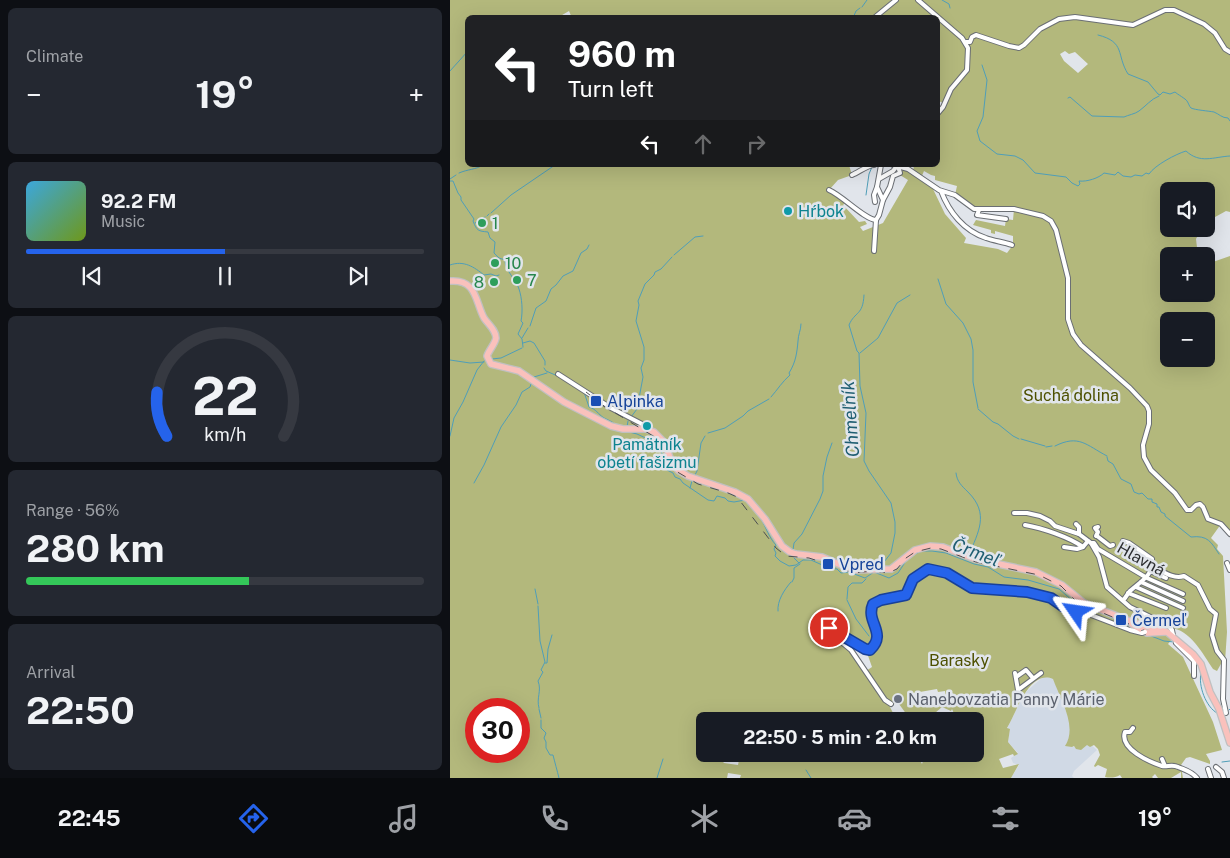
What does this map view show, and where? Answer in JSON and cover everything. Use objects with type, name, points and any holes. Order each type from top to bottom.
[{"type":"main road","points":[[450,281],[461,282],[472,289],[477,296],[484,316],[494,331],[496,339],[488,352],[488,360],[494,365],[521,372],[564,402],[611,426],[623,429],[646,429],[653,432],[662,438],[672,463],[680,471],[735,492],[750,501],[765,519],[782,546],[793,554],[822,557],[853,570],[872,568],[888,570],[895,567],[904,557],[915,550],[926,546],[940,547],[976,559],[1036,572],[1062,585],[1082,602],[1145,630],[1156,630],[1170,634],[1203,668],[1210,692],[1226,713],[1230,743]]},
{"type":"main road","points":[[1128,621],[1146,632],[1156,630]]},
{"type":"street","points":[[878,15],[896,0]]},
{"type":"street","points":[[918,0],[936,15]]},
{"type":"street","points":[[940,110],[951,89],[966,70],[968,42],[976,34],[1019,48],[1043,27],[1059,19],[1075,17],[1133,25],[1169,9],[1178,11],[1204,24],[1215,33],[1225,49],[1230,52]]},
{"type":"street","points":[[940,18],[968,42]]},
{"type":"street","points":[[940,101],[945,103]]},
{"type":"street","points":[[852,175],[870,167]]},
{"type":"street","points":[[875,202],[874,195],[881,167]]},
{"type":"street","points":[[879,179],[893,171],[895,167]]},
{"type":"street","points":[[874,251],[876,220],[893,176],[900,173],[897,167]]},
{"type":"street","points":[[906,167],[941,191],[952,194],[969,207],[980,210],[1014,209],[1046,217],[1052,223],[1068,278],[1068,319],[1073,334],[1081,345],[1130,388],[1147,406],[1149,424],[1143,450],[1144,457],[1151,470],[1175,493],[1187,510],[1191,510],[1200,504],[1208,519],[1221,524],[1230,534]]},
{"type":"street","points":[[877,187],[883,200]]},
{"type":"street","points":[[829,190],[841,196],[869,218],[876,220]]},
{"type":"street","points":[[941,191],[946,206],[970,231],[988,239],[1012,245]]},
{"type":"street","points":[[980,210],[978,215],[1006,219]]},
{"type":"street","points":[[558,374],[611,408],[643,425],[646,429]]},
{"type":"street","name":"Hlavná","points":[[1014,513],[1040,516],[1055,526],[1079,534],[1098,549],[1146,577],[1183,594]]},
{"type":"street","points":[[1076,524],[1079,534]]},
{"type":"street","points":[[1025,525],[1039,527],[1074,541],[1083,547]]},
{"type":"street","points":[[1055,526],[1055,535]]},
{"type":"street","points":[[1064,547],[1077,549],[1083,547],[1094,539],[1098,532],[1095,528],[1098,527]]},
{"type":"street","points":[[1096,536],[1110,546],[1113,545]]},
{"type":"street","points":[[1123,541],[1152,559],[1151,569],[1146,577],[1123,600]]},
{"type":"street","points":[[1091,542],[1101,562],[1106,586],[1130,607],[1168,625],[1172,630],[1170,634]]},
{"type":"street","points":[[1227,563],[1230,570]]},
{"type":"street","points":[[891,704],[885,700],[851,650],[839,640],[825,634],[824,631],[825,628],[829,628],[868,650],[876,642],[877,632],[871,614],[874,603],[906,595],[914,578],[924,570],[930,569],[947,573],[972,588],[1027,592],[1051,598],[1071,611],[1091,615],[1130,630],[1145,630]]},
{"type":"street","points":[[1151,569],[1166,578]]},
{"type":"street","points":[[1151,569],[1180,578],[1184,576],[1190,579],[1200,588],[1210,609],[1216,614],[1212,635],[1217,649],[1224,660],[1224,702],[1226,713]]},
{"type":"street","points":[[1141,582],[1183,601]]},
{"type":"street","points":[[1136,587],[1183,608]]},
{"type":"street","points":[[1128,594],[1166,608]]},
{"type":"street","points":[[1176,643],[1184,648]]},
{"type":"street","points":[[1192,656],[1194,676]]},
{"type":"street","points":[[1033,678],[1026,670],[1015,675],[1018,690],[1041,672]]},
{"type":"street","points":[[1134,728],[1124,734],[1124,738],[1128,746],[1140,756],[1165,766],[1177,766],[1182,770],[1191,771],[1197,778]]},
{"type":"street","points":[[1162,759],[1165,766]]},
{"type":"street","points":[[1216,767],[1222,772],[1224,778]]},
{"type":"street","points":[[1208,769],[1211,778]]},
{"type":"shaded area","points":[[1043,677],[1053,678],[1071,724],[1070,740],[1066,744],[1077,748],[1089,743],[1097,750],[1074,771],[1072,776],[1074,778],[1011,778],[1019,765],[1013,763],[1011,758],[1018,753],[1008,742],[1010,729],[1007,729],[1023,696]]},
{"type":"green space","points":[[450,0],[1230,0],[1230,212],[1226,211],[1215,217],[1215,182],[1160,182],[1160,237],[1197,237],[1197,247],[1160,247],[1160,302],[1215,302],[1215,261],[1230,256],[1230,534],[1221,524],[1211,538],[1218,545],[1217,549],[1223,556],[1227,632],[1225,662],[1222,662],[1217,671],[1213,669],[1190,637],[1177,629],[1170,628],[1173,638],[1168,644],[1183,657],[1213,722],[1222,750],[1206,754],[1210,764],[1190,757],[1186,758],[1181,765],[1184,771],[1182,772],[1183,778],[1181,778],[1181,772],[1171,778],[1158,778],[1155,774],[1153,778],[1122,778],[1120,775],[1112,778],[1105,777],[1107,769],[1098,765],[1094,766],[1100,755],[1094,745],[1090,747],[1087,745],[1081,750],[1076,749],[1074,746],[1065,746],[1069,738],[1069,721],[1053,679],[1045,678],[1037,680],[1030,686],[1007,728],[1010,729],[1008,742],[1018,754],[999,759],[1003,768],[1019,764],[1011,778],[740,778],[741,775],[728,773],[727,778],[450,778]],"holes":[[[1065,51],[1069,54],[1075,52],[1088,64],[1078,73],[1064,61],[1060,54]],[[829,628],[866,650],[872,667],[866,671],[847,649],[824,632]],[[937,689],[938,692],[945,691],[946,697],[938,698],[939,703],[911,705],[908,696],[914,693]]]},
{"type":"waterway","points":[[862,7],[867,0]]},
{"type":"waterway","points":[[942,0],[949,4],[950,8]]},
{"type":"waterway","points":[[854,15],[860,8]]},
{"type":"waterway","points":[[1098,35],[1113,41],[1117,45],[1128,74],[1148,82],[1158,94],[1175,92],[1186,100],[1191,108],[1214,112],[1228,118],[1230,121]]},
{"type":"waterway","points":[[450,71],[465,54]]},
{"type":"waterway","points":[[982,65],[987,80],[983,117],[977,131],[980,141],[997,154],[1015,156],[1023,160],[1035,173],[1066,177],[1078,186],[1080,184],[1079,181],[1093,179],[1104,173],[1115,175],[1118,172],[1123,176],[1131,177],[1149,174],[1166,160],[1186,151],[1202,159],[1230,156]]},
{"type":"waterway","points":[[1068,98],[1070,97],[1092,116],[1124,117],[1137,112],[1159,96]]},
{"type":"waterway","points":[[459,173],[479,167]]},
{"type":"waterway","points":[[491,213],[511,195],[552,167]]},
{"type":"waterway","points":[[866,195],[872,167]]},
{"type":"waterway","points":[[450,179],[456,175]]},
{"type":"waterway","name":"Črmeľ","points":[[450,181],[453,181],[461,200],[474,219],[473,221],[477,229],[488,232],[490,238],[495,242],[494,253],[499,258],[505,260],[507,268],[518,285],[521,300],[521,321],[523,323],[518,334],[522,339],[523,347]]},
{"type":"waterway","points":[[475,223],[485,217]]},
{"type":"waterway","points":[[674,255],[695,237],[703,236]]},
{"type":"waterway","points":[[530,326],[536,308],[546,301],[551,289],[563,276],[573,271],[581,253],[589,245]]},
{"type":"waterway","points":[[631,417],[637,409],[643,377],[641,368],[644,360],[644,347],[636,321],[638,301],[645,284],[672,257]]},
{"type":"waterway","points":[[450,265],[460,263],[473,267],[484,275],[499,275]]},
{"type":"waterway","points":[[938,279],[946,304],[963,323],[971,339],[973,382],[978,408]]},
{"type":"waterway","name":"Chmeľník","points":[[864,295],[862,307],[849,325],[859,353],[860,386],[866,413],[864,461],[891,503],[895,522],[891,553],[884,562]]},
{"type":"waterway","points":[[860,353],[878,338],[897,303],[910,295]]},
{"type":"waterway","points":[[771,397],[790,375],[789,373],[796,357],[801,324]]},
{"type":"waterway","points":[[522,338],[528,328]]},
{"type":"waterway","name":"Črmeľ","points":[[523,343],[530,341],[534,343],[545,361],[545,365]]},
{"type":"waterway","points":[[492,359],[501,358],[522,348]]},
{"type":"waterway","points":[[450,360],[470,363],[484,362]]},
{"type":"waterway","points":[[450,436],[454,418],[477,370],[484,361]]},
{"type":"waterway","name":"Črmeľ","points":[[544,368],[546,371],[560,377]]},
{"type":"waterway","points":[[534,377],[547,373]]},
{"type":"waterway","points":[[474,483],[501,427],[516,405],[522,392],[530,387],[531,384]]},
{"type":"waterway","name":"Črmeľ","points":[[584,392],[589,407],[615,424]]},
{"type":"waterway","points":[[708,433],[725,428],[748,411],[769,399]]},
{"type":"waterway","points":[[978,409],[993,422],[1019,439]]},
{"type":"waterway","name":"Črmeľ","points":[[627,427],[628,421]]},
{"type":"waterway","name":"Črmeľ","points":[[629,432],[652,441],[663,455],[667,470],[708,500],[714,501],[717,496],[734,502],[745,500],[759,516],[776,545],[774,549],[775,556],[789,566],[796,565],[803,560],[811,560],[829,568],[837,569],[841,573],[849,572],[865,578],[874,572],[889,578],[898,573],[906,561]]},
{"type":"waterway","points":[[695,475],[701,443],[705,436]]},
{"type":"waterway","points":[[1021,439],[1045,446]]},
{"type":"waterway","points":[[1055,446],[1070,441],[1082,442],[1107,456]]},
{"type":"waterway","points":[[793,550],[794,543],[802,534],[823,491],[823,476],[832,443]]},
{"type":"waterway","points":[[1046,447],[1052,446]]},
{"type":"waterway","points":[[1107,457],[1121,479],[1131,484],[1134,492],[1142,493],[1148,499],[1152,499],[1152,502],[1157,504],[1157,507],[1165,516],[1191,537],[1201,537],[1208,540],[1219,554]]},
{"type":"waterway","points":[[956,473],[960,484],[975,500],[979,508],[980,523],[969,555]]},
{"type":"waterway","name":"Črmeľ","points":[[690,488],[692,481]]},
{"type":"waterway","name":"Črmeľ","points":[[915,554],[922,551],[946,553],[974,564],[988,567],[1004,577],[1028,580],[1059,589],[1080,607],[1097,611],[1134,628]]},
{"type":"waterway","name":"Črmeľ","points":[[794,558],[799,563]]},
{"type":"waterway","points":[[792,582],[794,568],[800,564]]},
{"type":"waterway","points":[[847,599],[848,587],[852,583],[862,583],[866,579]]},
{"type":"waterway","points":[[778,611],[782,596],[791,582]]},
{"type":"waterway","points":[[535,589],[538,604]]},
{"type":"waterway","points":[[847,600],[856,619],[869,636]]},
{"type":"waterway","points":[[538,606],[540,641],[545,662],[541,670],[543,672],[538,681],[539,708]]},
{"type":"waterway","points":[[545,663],[547,663],[552,635]]},
{"type":"waterway","name":"Črmeľ","points":[[1151,636],[1164,641],[1174,642]]},
{"type":"waterway","name":"Črmeľ","points":[[1201,673],[1200,678],[1204,696],[1209,706],[1217,713]]},
{"type":"waterway","points":[[539,709],[541,718]]},
{"type":"waterway","points":[[541,720],[541,728],[546,733],[544,738],[546,748],[550,755],[553,755],[559,778]]},
{"type":"waterway","name":"Črmeľ","points":[[1221,724],[1224,734]]},
{"type":"waterway","points":[[657,778],[663,759]]},
{"type":"waterway","points":[[1222,762],[1230,761]]},
{"type":"waterway","points":[[806,770],[811,778]]},
{"type":"railway","points":[[586,392],[604,406],[658,439],[662,444],[668,462],[674,470],[698,484],[737,497],[776,548],[786,556],[809,558],[854,573],[873,571],[888,573],[897,569],[906,558],[915,552],[931,548],[941,549],[976,562],[1039,575],[1061,586],[1077,602],[1129,624]]},
{"type":"place","name":"Hŕbok","points":[[788,211]]},
{"type":"place","name":"1","points":[[482,223]]},
{"type":"place","name":"10","points":[[495,263]]},
{"type":"place","name":"7","points":[[517,280]]},
{"type":"place","name":"8","points":[[494,282]]},
{"type":"place","name":"Alpinka","points":[[596,401]]},
{"type":"place","name":"Pamätník obetí fašizmu","points":[[647,426]]},
{"type":"place","name":"Vpred","points":[[828,564]]},
{"type":"place","name":"Čermeľ","points":[[1121,620]]},
{"type":"place","name":"Nanebovzatia Panny Márie","points":[[898,699]]},
{"type":"route","points":[[829,628],[849,641],[870,650],[877,636],[871,614],[873,604],[881,600],[906,595],[913,579],[928,569],[947,573],[972,588],[1027,592],[1037,596],[1054,598],[1064,607],[1076,612]]},
{"type":"park label","name":"Suchá dolina","points":[[1071,395]]},
{"type":"park label","name":"Barasky","points":[[959,660]]}]
